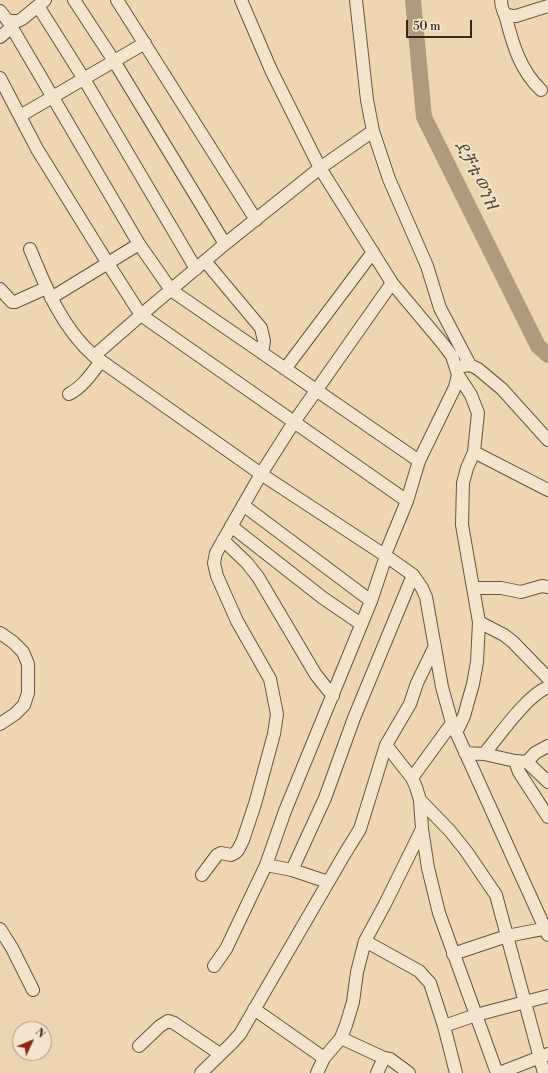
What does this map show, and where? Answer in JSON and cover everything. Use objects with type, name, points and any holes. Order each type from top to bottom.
[{"type":"street","points":[[74,0],[114,61],[225,244]]},
{"type":"street","points":[[117,0],[256,220]]},
{"type":"street","points":[[241,0],[271,70],[320,168],[392,283],[452,356],[457,371],[472,395],[478,413],[474,452],[463,483],[462,525],[479,622],[477,662],[473,684],[464,716],[412,778]]},
{"type":"street","points":[[356,0],[372,132],[389,179],[427,266],[440,308],[470,365],[478,369],[502,389],[548,440]]},
{"type":"street","points":[[501,0],[502,10],[505,14],[512,44],[520,64],[532,82],[541,90]]},
{"type":"street","points":[[0,37],[10,24],[22,19],[41,3],[84,79],[200,265],[261,328],[264,341],[262,353]]},
{"type":"street","points":[[505,14],[516,16],[548,6]]},
{"type":"street","points":[[0,11],[10,24],[54,97],[138,244],[171,290],[419,462]]},
{"type":"street","points":[[20,116],[145,43]]},
{"type":"street","points":[[0,78],[38,149],[141,315],[407,501]]},
{"type":"street","points":[[69,394],[76,391],[85,382],[97,359],[141,315],[225,244],[320,168],[372,132]]},
{"type":"street","points":[[0,289],[12,302],[49,293],[138,244]]},
{"type":"street","points":[[30,249],[49,293],[70,330],[82,345],[97,359],[261,474],[386,556],[412,575],[422,588],[426,597],[442,687],[454,728],[547,931],[507,936],[453,954]]},
{"type":"street","points":[[285,369],[373,252]]},
{"type":"street","points":[[202,874],[217,855],[221,853],[231,855],[235,853],[243,840],[255,804],[274,734],[277,714],[270,679],[237,621],[215,569],[214,563],[216,554],[243,504],[294,422],[392,283]]},
{"type":"street","points":[[457,371],[470,365]]},
{"type":"street","points":[[214,966],[226,949],[266,865],[285,811],[371,601],[386,552],[407,501],[419,462],[455,387],[457,371]]},
{"type":"street","points":[[474,452],[548,490]]},
{"type":"street","points":[[243,504],[371,601]]},
{"type":"street","points":[[231,526],[324,598],[361,624]]},
{"type":"street","points":[[223,540],[247,563],[258,577],[316,675],[333,696]]},
{"type":"street","points":[[292,870],[326,798],[354,718],[412,575]]},
{"type":"street","points":[[474,588],[501,588],[521,592],[542,586],[548,587]]},
{"type":"street","points":[[479,622],[504,635],[513,642],[548,678]]},
{"type":"street","points":[[0,633],[13,642],[23,652],[28,664],[28,693],[24,705],[15,714],[0,724]]},
{"type":"street","points":[[201,1073],[240,1034],[360,829],[386,745],[410,704],[417,683],[435,646]]},
{"type":"street","points":[[484,754],[527,703],[542,690],[548,687]]},
{"type":"street","points":[[386,745],[412,778],[420,800],[422,829],[428,868],[439,913],[498,1073],[544,1056]]},
{"type":"street","points":[[548,746],[521,761],[519,772],[548,817]]},
{"type":"street","points":[[465,753],[484,754],[521,761],[548,782]]},
{"type":"street","points":[[420,800],[450,831],[466,851],[496,895],[526,1001],[544,1056],[544,1073]]},
{"type":"street","points":[[317,1073],[324,1058],[341,1038],[353,1002],[357,972],[365,941],[422,829]]},
{"type":"street","points":[[266,865],[292,870],[328,882]]},
{"type":"street","points":[[0,929],[12,948],[33,990]]},
{"type":"street","points":[[365,941],[420,971],[426,977],[430,983],[444,1026],[456,1073]]},
{"type":"street","points":[[444,1026],[476,1015],[548,996]]},
{"type":"street","points":[[254,1009],[324,1058]]},
{"type":"street","points":[[139,1046],[160,1026],[168,1021],[174,1023],[220,1054]]},
{"type":"street","points":[[341,1038],[384,1058],[390,1059],[409,1073]]},
{"type":"street","points":[[377,1073],[384,1058]]},
{"type":"waterway","name":"ደቻቱ ወንዝ","points":[[413,0],[424,117],[538,346],[548,355]]}]
